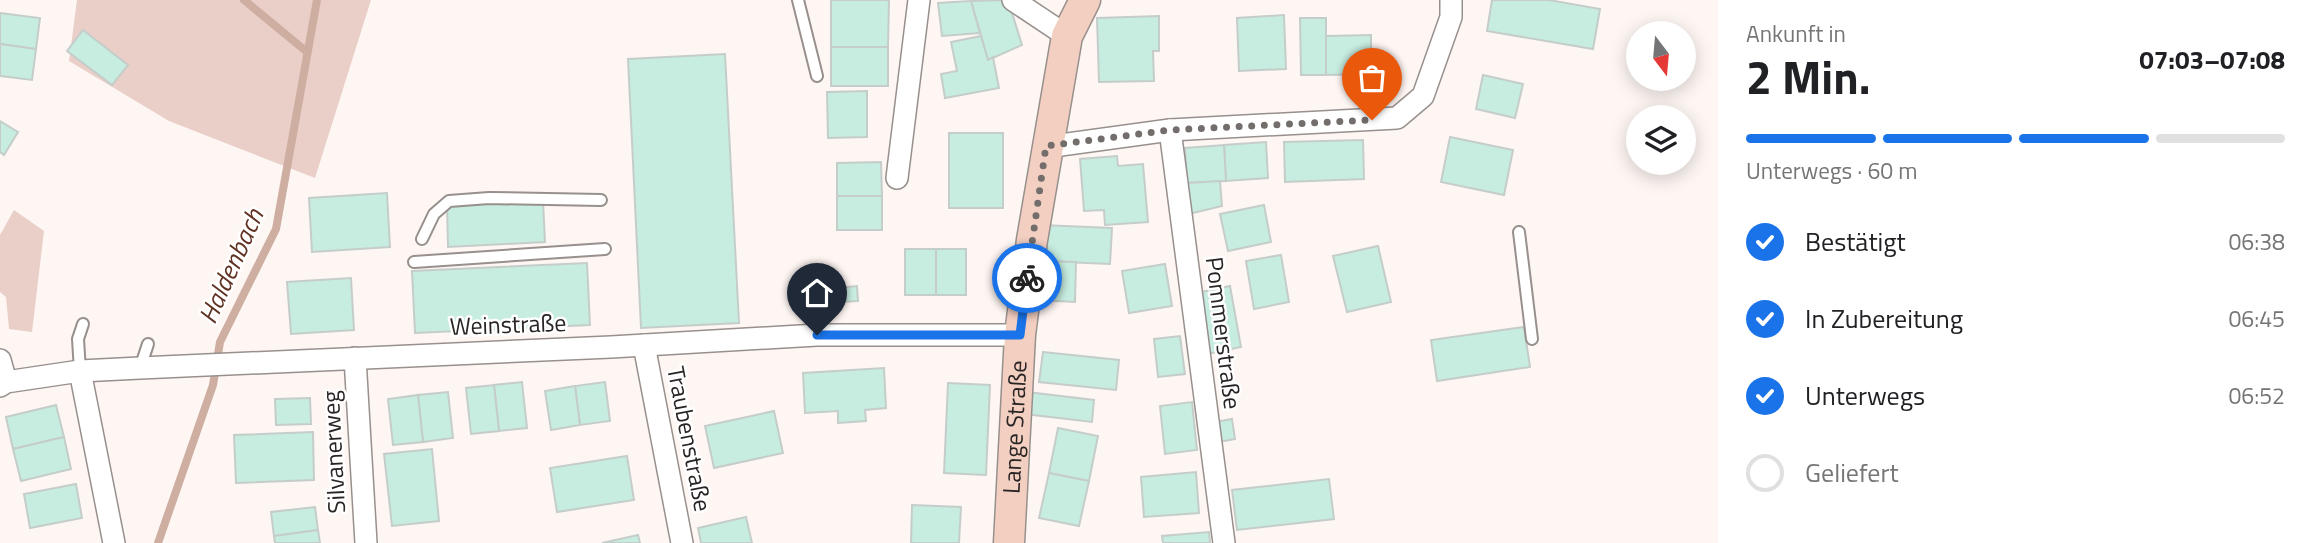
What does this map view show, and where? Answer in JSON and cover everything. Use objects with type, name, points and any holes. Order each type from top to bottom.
[{"type":"main road","name":"Lange Straße","points":[[1009,543],[1020,335],[1046,146],[1067,36],[1085,0]]},
{"type":"street","points":[[897,178],[919,0]]},
{"type":"street","points":[[1013,0],[1067,36]]},
{"type":"street","points":[[1046,146],[1170,130],[1397,118],[1423,96],[1451,17],[1451,0]]},
{"type":"street","name":"Pommerstraße","points":[[1170,130],[1224,543]]},
{"type":"street","name":"Weinstraße","points":[[3,384],[80,371],[233,363],[817,335],[1020,335]]},
{"type":"street","name":"Traubenstraße","points":[[644,345],[682,543]]},
{"type":"street","name":"Silvanerweg","points":[[355,358],[366,543]]},
{"type":"street","points":[[0,360],[3,384]]},
{"type":"street","points":[[80,371],[114,543]]},
{"type":"lane","points":[[798,0],[817,76]]},
{"type":"lane","points":[[422,239],[434,214],[449,201],[489,198],[601,200]]},
{"type":"lane","points":[[1519,232],[1532,339]]},
{"type":"lane","points":[[414,262],[605,249]]},
{"type":"lane","points":[[80,371],[78,338],[83,324]]},
{"type":"lane","points":[[140,368],[148,344]]},
{"type":"shaded area","points":[[77,0],[371,0],[315,178],[169,121],[69,61]]},
{"type":"shaded area","points":[[14,210],[44,231],[32,332],[9,329],[6,297],[0,292],[0,235]]},
{"type":"building","points":[[831,0],[889,0],[888,47],[831,47]]},
{"type":"building","points":[[1008,0],[1022,45],[988,60],[971,1]]},
{"type":"building","points":[[1492,0],[1549,0],[1600,9],[1593,49],[1487,31]]},
{"type":"building","points":[[971,1],[980,33],[942,36],[938,3]]},
{"type":"building","points":[[0,13],[40,18],[36,49],[0,44]]},
{"type":"building","points":[[1284,15],[1286,69],[1239,71],[1237,18]]},
{"type":"building","points":[[1159,16],[1159,51],[1153,51],[1154,81],[1099,82],[1097,18]]},
{"type":"building","points":[[1300,18],[1326,18],[1326,75],[1301,75]]},
{"type":"building","points":[[83,30],[128,65],[112,85],[67,51]]},
{"type":"building","points":[[1371,35],[1371,74],[1326,75],[1326,36]]},
{"type":"building","points":[[981,36],[988,60],[993,57],[999,88],[945,98],[941,74],[957,71],[951,42]]},
{"type":"building","points":[[0,44],[36,49],[32,80],[0,76]]},
{"type":"building","points":[[831,47],[888,47],[888,86],[831,86]]},
{"type":"building","points":[[725,54],[739,323],[641,328],[628,59]]},
{"type":"building","points":[[1483,75],[1523,84],[1515,118],[1476,109]]},
{"type":"building","points":[[867,91],[867,137],[828,138],[827,92]]},
{"type":"building","points":[[0,121],[18,132],[4,155],[0,152]]},
{"type":"building","points":[[949,133],[1003,133],[1003,208],[949,208]]},
{"type":"building","points":[[1450,137],[1513,150],[1504,195],[1441,182]]},
{"type":"building","points":[[1363,140],[1364,179],[1285,182],[1284,142]]},
{"type":"building","points":[[1266,142],[1268,178],[1226,181],[1224,145]]},
{"type":"building","points":[[1224,145],[1226,181],[1187,183],[1185,148]]},
{"type":"building","points":[[1117,156],[1118,166],[1143,164],[1148,222],[1105,225],[1104,210],[1084,211],[1080,159]]},
{"type":"building","points":[[881,162],[882,196],[837,196],[837,163]]},
{"type":"building","points":[[1220,181],[1222,206],[1189,214],[1187,183]]},
{"type":"building","points":[[387,193],[390,247],[312,252],[309,198]]},
{"type":"building","points":[[837,196],[882,196],[882,230],[837,230]]},
{"type":"building","points":[[543,201],[545,242],[448,247],[447,206]]},
{"type":"building","points":[[1264,205],[1271,242],[1228,251],[1220,214]]},
{"type":"building","points":[[1041,225],[1112,228],[1110,264],[1040,261]]},
{"type":"building","points":[[1378,246],[1391,302],[1347,312],[1333,256]]},
{"type":"building","points":[[905,249],[936,249],[936,295],[905,295]]},
{"type":"building","points":[[936,249],[966,249],[966,295],[936,295]]},
{"type":"building","points":[[1281,255],[1289,302],[1254,309],[1246,261]]},
{"type":"building","points":[[1040,261],[1076,262],[1075,302],[1039,300]]},
{"type":"building","points":[[587,263],[590,325],[415,333],[412,271]]},
{"type":"building","points":[[1165,264],[1172,306],[1129,313],[1122,271]]},
{"type":"building","points":[[351,278],[354,330],[291,334],[287,282]]},
{"type":"building","points":[[857,286],[858,301],[839,302],[838,288]]},
{"type":"building","points":[[1230,286],[1241,347],[1207,354],[1196,293]]},
{"type":"building","points":[[1524,327],[1530,367],[1437,381],[1431,340]]},
{"type":"building","points":[[1180,336],[1185,374],[1158,377],[1154,339]]},
{"type":"building","points":[[1043,352],[1119,360],[1116,390],[1039,382]]},
{"type":"building","points":[[884,368],[886,408],[865,410],[866,421],[838,423],[838,411],[805,413],[803,373]]},
{"type":"building","points":[[522,382],[527,428],[499,431],[494,385]]},
{"type":"building","points":[[605,382],[610,421],[580,425],[575,386]]},
{"type":"building","points":[[948,383],[990,385],[986,475],[944,473]]},
{"type":"building","points":[[494,385],[499,431],[471,434],[466,388]]},
{"type":"building","points":[[575,386],[580,425],[551,430],[545,391]]},
{"type":"building","points":[[448,392],[453,438],[423,442],[418,395]]},
{"type":"building","points":[[1027,392],[1094,400],[1092,422],[1025,414]]},
{"type":"building","points":[[418,395],[423,442],[393,445],[388,399]]},
{"type":"building","points":[[310,398],[311,424],[276,425],[275,399]]},
{"type":"building","points":[[1192,402],[1197,450],[1165,454],[1160,406]]},
{"type":"building","points":[[56,405],[64,437],[13,449],[6,417]]},
{"type":"building","points":[[774,411],[783,453],[714,468],[705,426]]},
{"type":"building","points":[[1232,419],[1235,439],[1219,442],[1215,422]]},
{"type":"building","points":[[1058,428],[1098,436],[1089,481],[1049,473]]},
{"type":"building","points":[[313,432],[314,480],[236,483],[234,435]]},
{"type":"building","points":[[64,437],[71,469],[21,481],[13,449]]},
{"type":"building","points":[[432,449],[439,521],[392,526],[384,454]]},
{"type":"building","points":[[627,456],[634,500],[557,512],[550,468]]},
{"type":"building","points":[[1196,472],[1199,513],[1144,517],[1141,477]]},
{"type":"building","points":[[1049,473],[1089,481],[1079,526],[1039,518]]},
{"type":"building","points":[[1329,479],[1334,519],[1237,530],[1232,490]]},
{"type":"building","points":[[76,484],[82,518],[30,528],[24,494]]},
{"type":"building","points":[[912,505],[961,507],[959,543],[911,543]]},
{"type":"building","points":[[315,507],[318,530],[274,536],[271,512]]},
{"type":"building","points":[[746,517],[752,543],[701,543],[698,528]]},
{"type":"building","points":[[318,530],[320,543],[275,543],[274,536]]},
{"type":"building","points":[[1209,532],[1210,543],[1163,543],[1162,536]]},
{"type":"building","points":[[638,535],[640,543],[602,543]]},
{"type":"waterway","points":[[244,0],[307,52]]},
{"type":"waterway","name":"Haldenbach","points":[[158,543],[213,385],[220,342],[276,229],[317,0]]},
{"type":"way so far","points":[[1027,278],[1046,146],[1170,130],[1372,120]]},
{"type":"route","points":[[817,335],[1020,335],[1027,278]]}]
